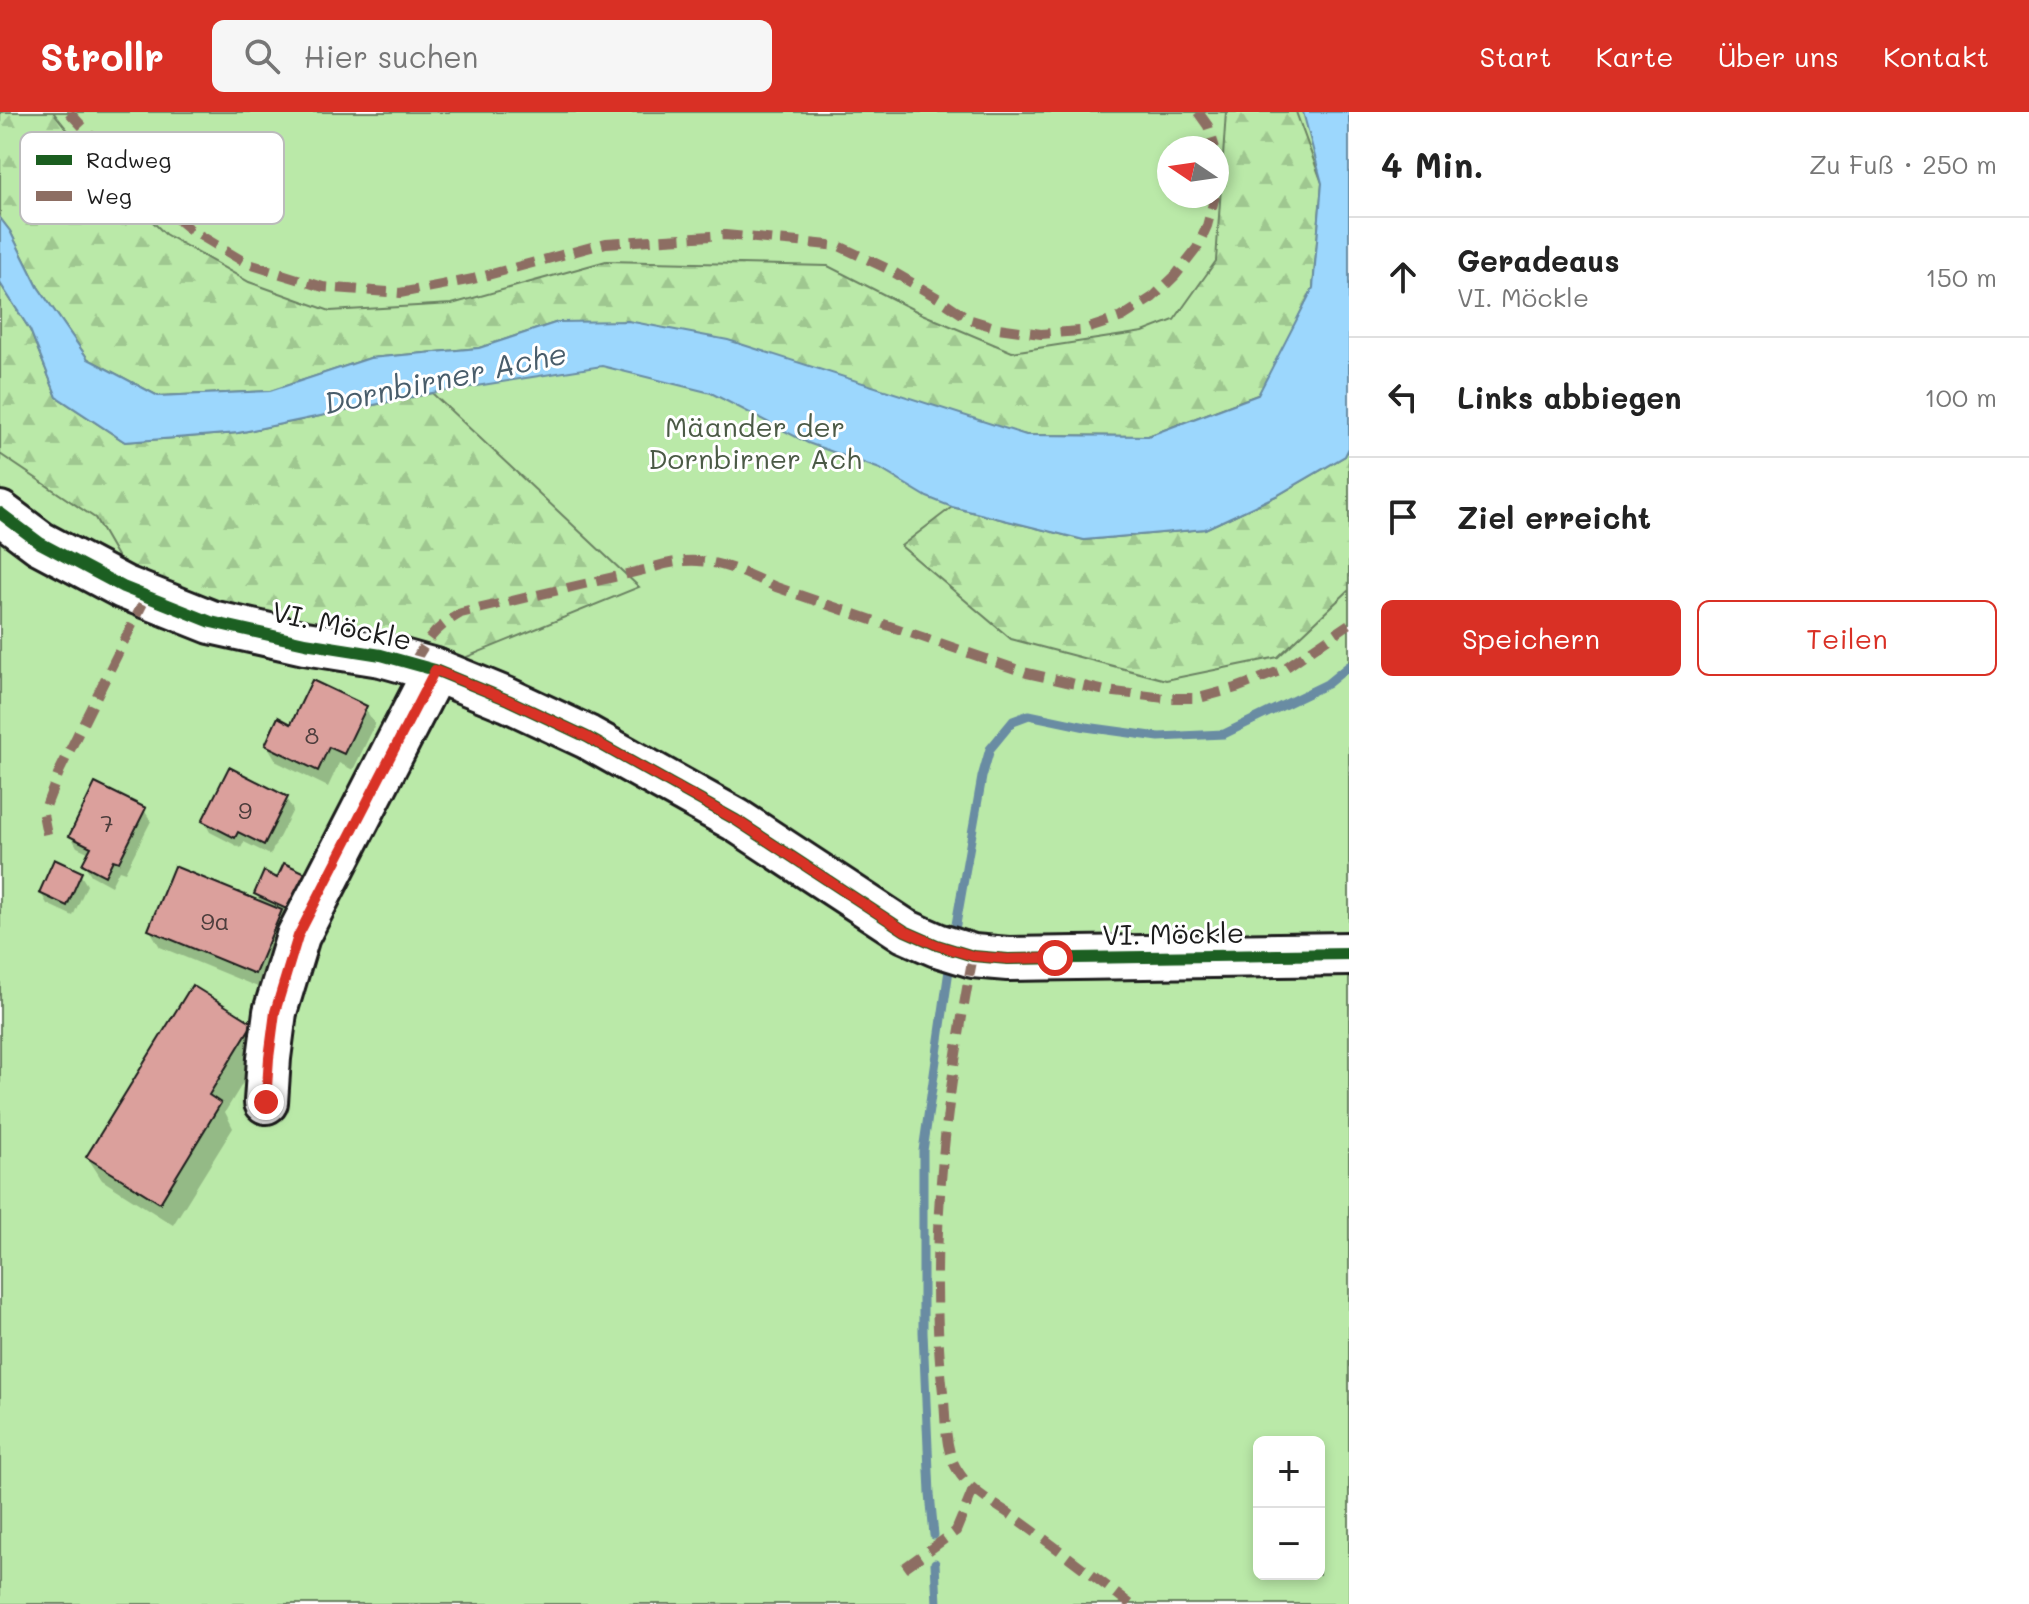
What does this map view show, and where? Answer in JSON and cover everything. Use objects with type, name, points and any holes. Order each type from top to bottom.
[{"type":"street","name":"VI. Möckle","points":[[0,513],[40,543],[109,580],[211,622],[305,643],[381,655],[435,670],[508,700],[587,737],[736,820],[905,931],[937,945],[973,956],[1008,959],[1349,954]]},
{"type":"street","points":[[266,1102],[275,1012],[298,936],[435,670]]},
{"type":"green space","name":"Mäander der Dornbirner Ach","points":[[0,112],[1349,112],[1349,1604],[0,1604]]},
{"type":"green space","points":[[0,112],[53,112],[69,132],[20,132],[20,224],[155,224],[165,234],[249,282],[330,311],[452,304],[606,261],[828,266],[922,314],[1012,352],[1143,332],[1174,320],[1216,261],[1220,208],[1229,208],[1226,112],[1296,112],[1322,183],[1313,288],[1260,394],[1148,436],[1026,435],[558,322],[479,348],[370,358],[271,391],[158,396],[88,359],[38,287],[10,231],[0,218]]},
{"type":"green space","points":[[0,283],[30,330],[57,397],[125,442],[238,433],[432,393],[639,587],[425,674],[150,613],[95,518],[0,454]]},
{"type":"green space","points":[[1349,448],[1349,590],[1278,657],[1166,680],[1011,639],[901,546],[952,507],[1084,540],[1205,529],[1278,495],[1345,456]]},
{"type":"water","name":"Dornbirner Ache","points":[[1303,112],[1349,112],[1349,448],[1345,456],[1278,495],[1205,529],[1084,540],[952,507],[927,497],[880,469],[808,443],[711,393],[602,366],[432,393],[238,433],[125,442],[57,397],[30,330],[0,283],[0,218],[10,231],[38,287],[88,359],[158,396],[270,391],[370,358],[479,348],[558,322],[628,321],[728,340],[1026,435],[1148,436],[1258,395],[1313,288],[1322,183]]},
{"type":"building","points":[[312,680],[367,706],[344,754],[329,747],[318,771],[265,745],[278,717],[291,724]]},
{"type":"building","points":[[229,767],[288,797],[264,845],[238,832],[235,838],[202,821]]},
{"type":"building","points":[[95,783],[146,808],[119,862],[113,860],[105,876],[82,864],[91,847],[69,836]]},
{"type":"building","points":[[54,859],[82,872],[67,906],[39,893]]},
{"type":"building","points":[[284,863],[310,875],[293,912],[254,894],[264,871],[277,878]]},
{"type":"building","points":[[174,866],[282,910],[255,974],[148,930]]},
{"type":"building","points":[[192,985],[253,1023],[209,1095],[221,1103],[160,1203],[86,1157]]},
{"type":"waterway","points":[[955,930],[982,777],[990,749],[1013,721],[1029,715],[1159,737],[1224,734],[1327,684],[1349,666]]},
{"type":"waterway","points":[[934,1535],[923,1332],[923,1151],[949,970]]},
{"type":"waterway","points":[[935,1563],[937,1604]]},
{"type":"marked path","points":[[69,112],[87,132]]},
{"type":"marked path","points":[[1198,112],[1211,136]]},
{"type":"marked path","points":[[183,224],[246,263],[323,287],[400,293],[473,279],[606,243],[725,235],[839,246],[888,269],[971,320],[998,328],[1041,334],[1080,331],[1122,317],[1153,297],[1197,248],[1212,208]]},
{"type":"marked path","points":[[413,664],[433,634],[461,613],[683,561],[728,567],[776,587],[1027,673],[1106,691],[1165,698],[1199,698],[1282,670],[1349,624]]},
{"type":"marked path","points":[[47,834],[43,814],[60,770],[146,597]]},
{"type":"marked path","points":[[973,956],[954,1066],[938,1234],[939,1345],[948,1446],[958,1471],[977,1492],[1130,1604]]},
{"type":"marked path","points":[[904,1568],[956,1531],[973,1490]]},
{"type":"cycle path","points":[[0,513],[40,543],[123,587],[211,622],[305,643],[381,655],[435,670],[508,700],[587,737],[736,820],[905,931],[937,945],[973,956],[1008,959],[1349,954]]},
{"type":"route","points":[[266,1102],[275,1012],[298,936],[435,670],[587,737],[736,820],[905,931],[973,956],[1055,958]]}]
